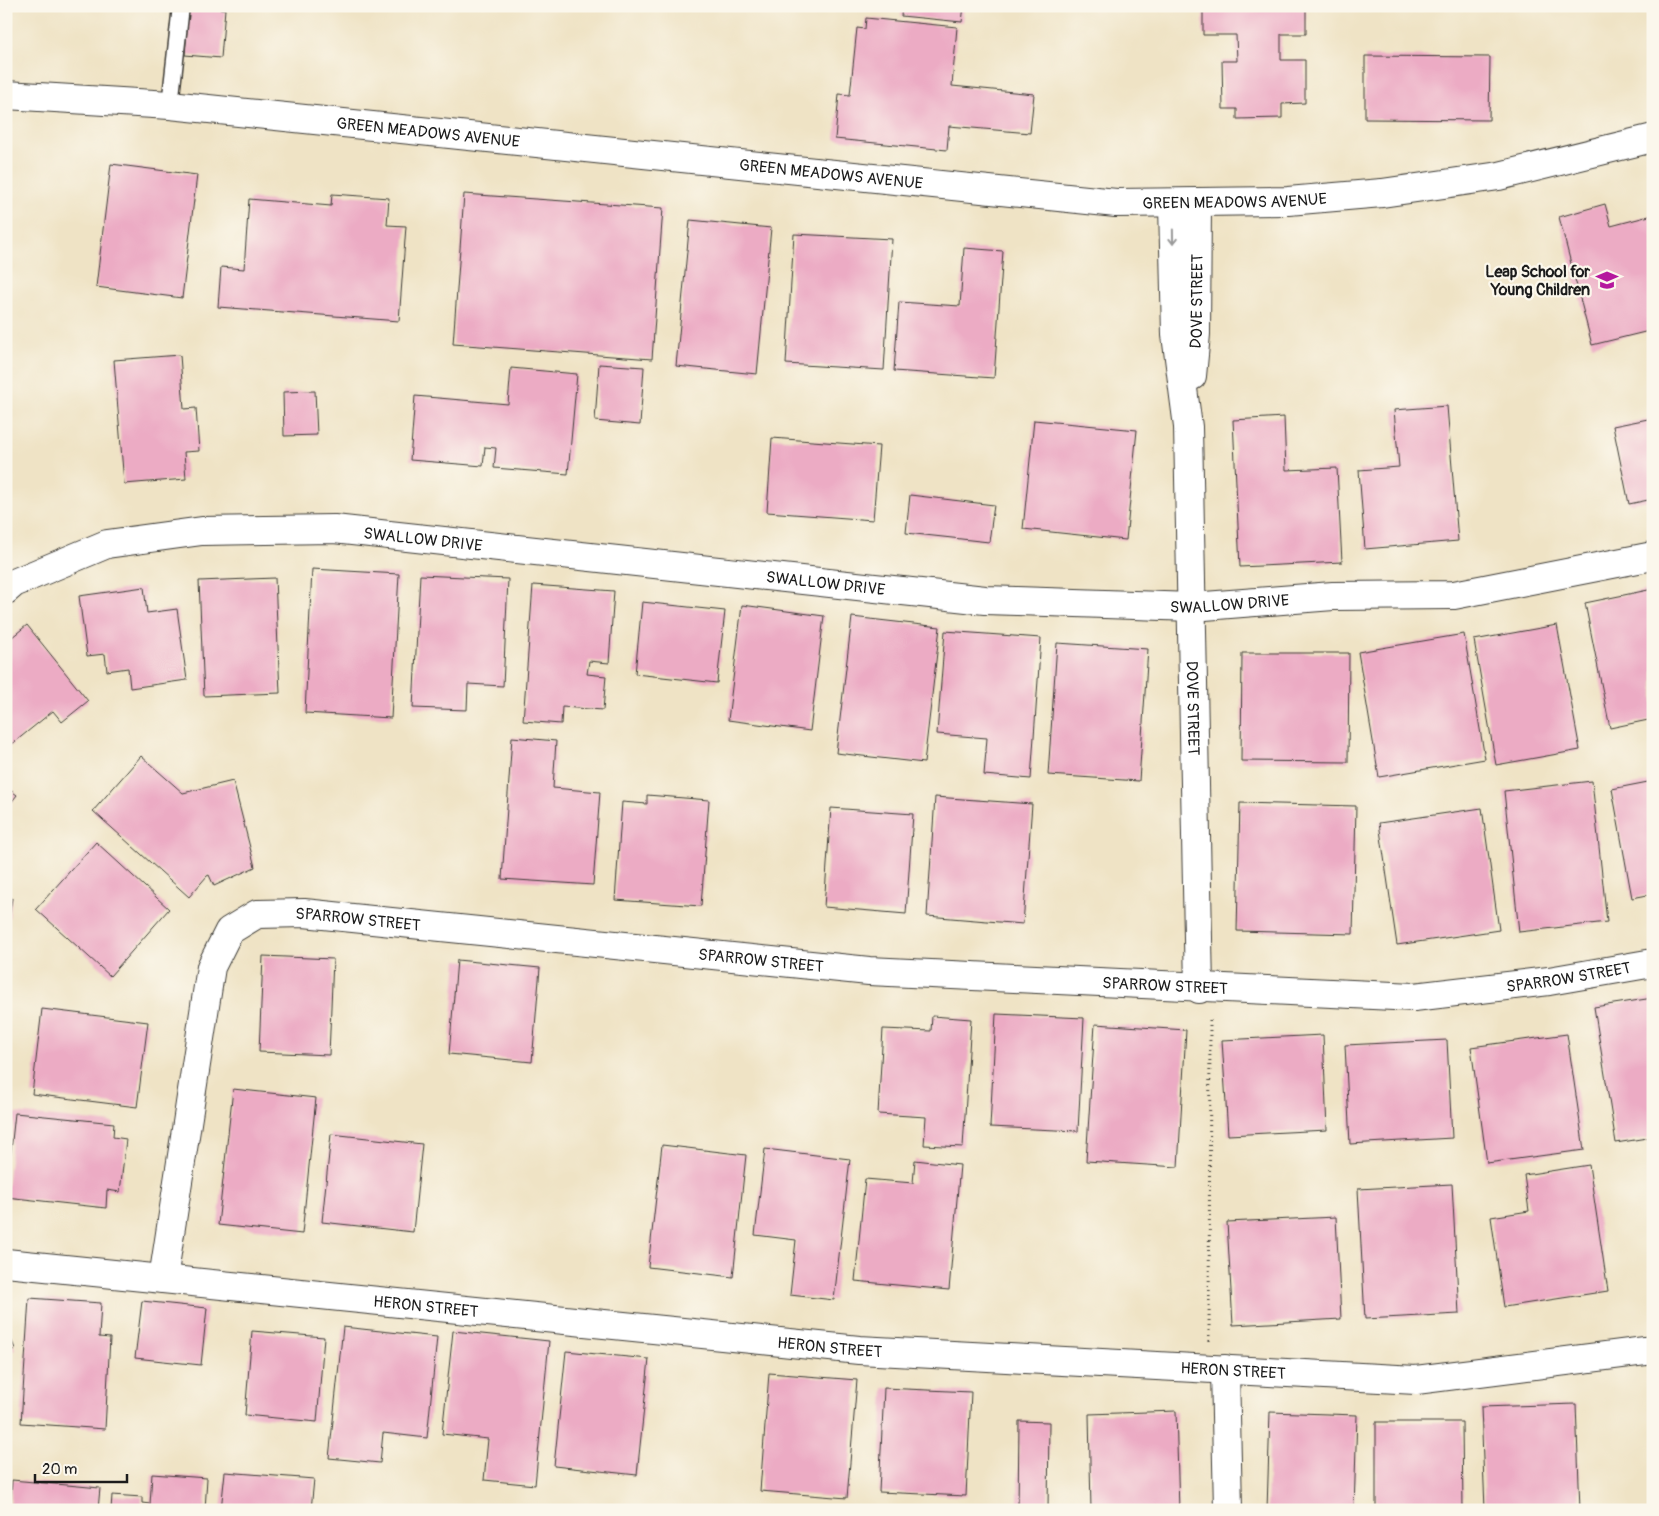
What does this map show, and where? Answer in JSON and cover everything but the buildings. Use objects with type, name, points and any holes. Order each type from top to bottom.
[{"type":"street","name":"GREEN MEADOWS AVENUE","points":[[6,96],[170,105],[1116,203],[1185,204],[1288,201],[1392,192],[1499,176],[1653,138]]},
{"type":"street","name":"DOVE STREET","points":[[1185,204],[1186,288],[1176,335],[1188,428],[1199,988]]},
{"type":"street","name":"SWALLOW DRIVE","points":[[9,580],[107,544],[202,531],[334,530],[985,600],[1192,607],[1333,596],[1454,595],[1653,556]]},
{"type":"street","name":"SPARROW STREET","points":[[163,1278],[211,967],[229,931],[257,914],[304,912],[869,971],[1414,997],[1549,981],[1653,963]]},
{"type":"street","name":"HERON STREET","points":[[6,1263],[859,1350],[1416,1380],[1653,1350]]},
{"type":"street","points":[[1224,1369],[1228,1510]]},
{"type":"lane","points":[[170,105],[181,6]]},
{"type":"path","points":[[1199,988],[1211,1019],[1209,1346],[1224,1369]]},
{"type":"place","name":"Leap School for Young Children","points":[[1607,280]]}]
